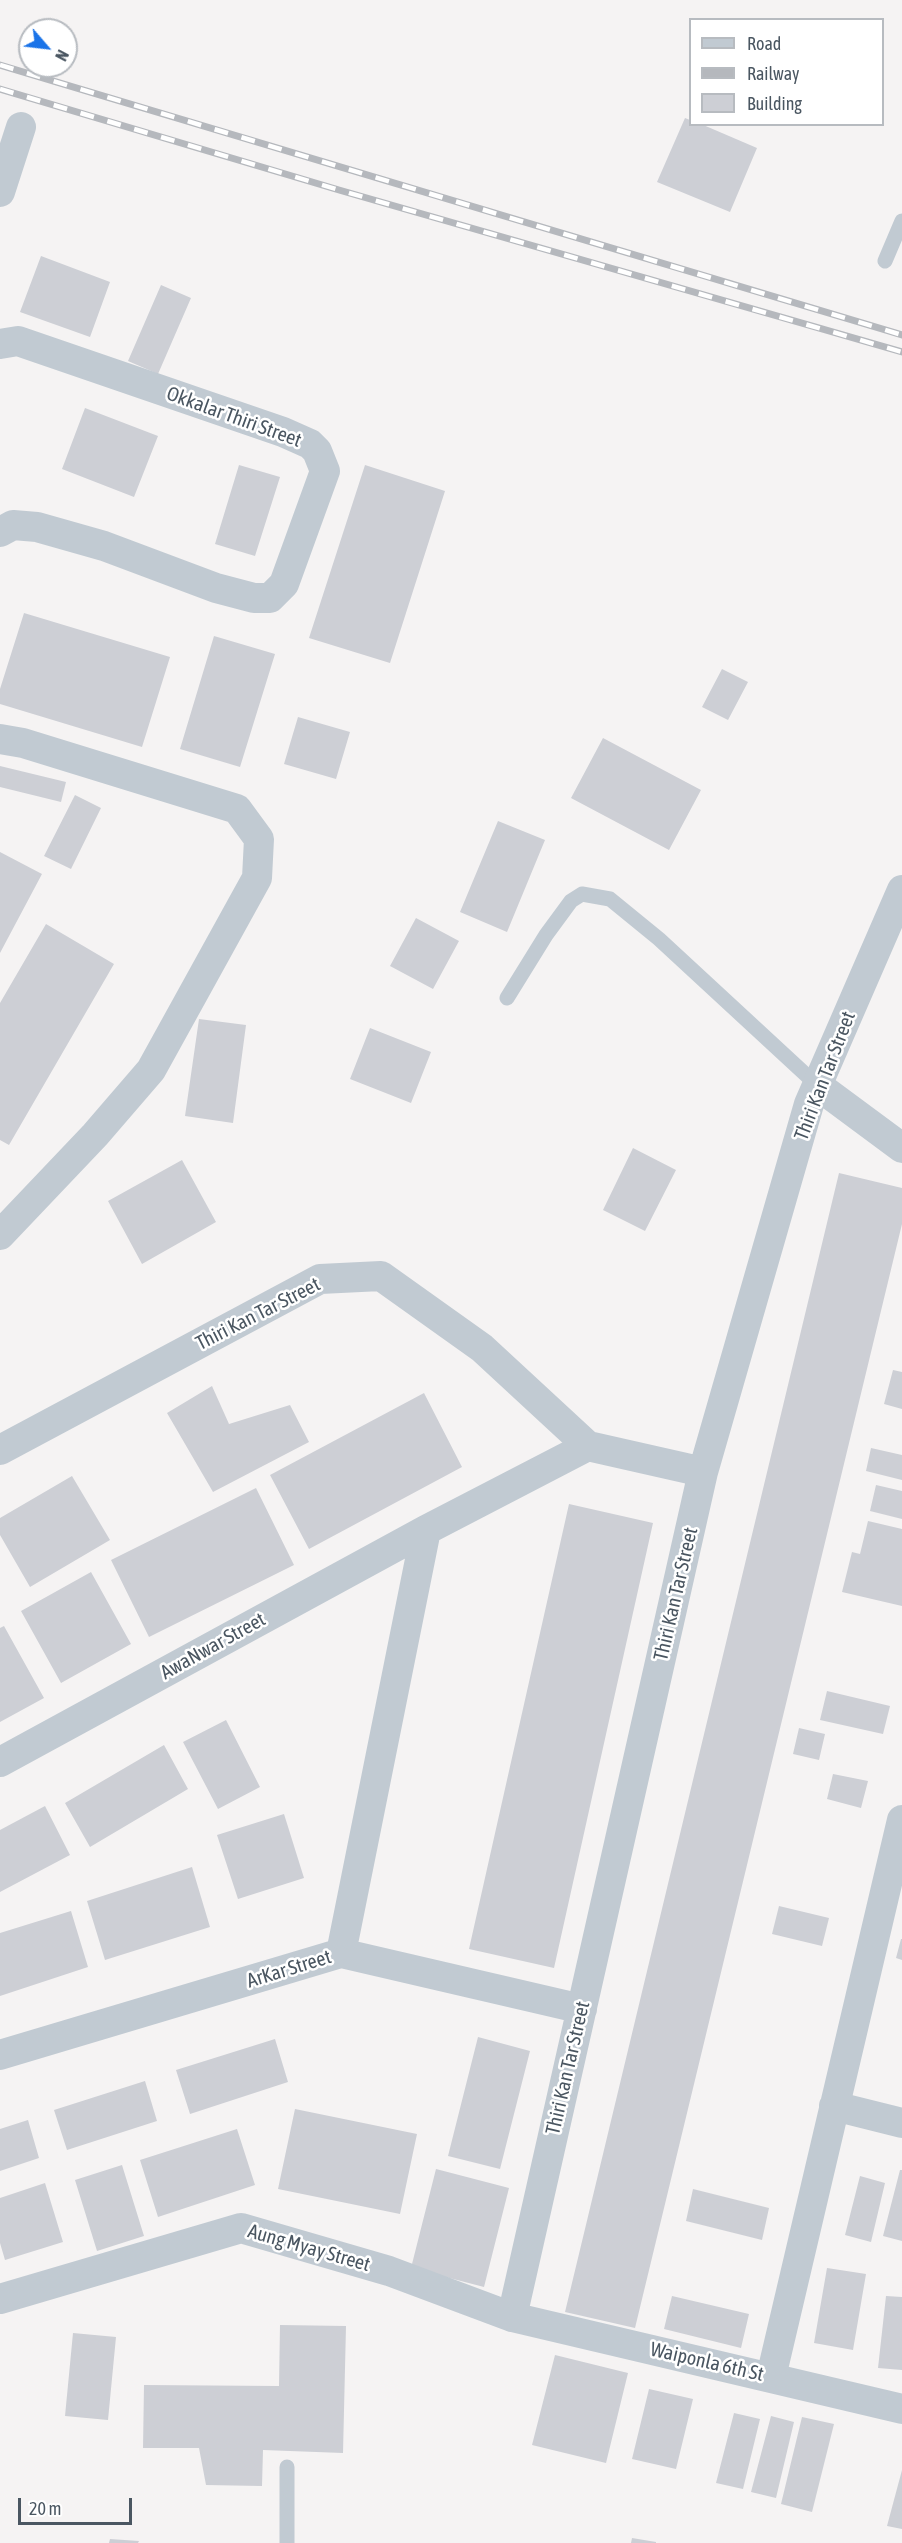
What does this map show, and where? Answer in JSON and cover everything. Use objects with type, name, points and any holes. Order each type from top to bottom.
[{"type":"street","points":[[0,192],[21,128]]},
{"type":"street","name":"Okkalar Thiri Street","points":[[0,344],[18,341],[283,432],[310,444],[317,450],[325,471],[284,584],[270,598],[254,598],[216,588],[104,546],[37,527],[13,525],[0,532]]},
{"type":"street","points":[[0,739],[23,743],[237,809],[259,838],[257,878],[151,1070],[94,1135],[0,1235]]},
{"type":"street","name":"Thiri Kan Tar Street","points":[[512,2317],[703,1472],[809,1104],[902,890]]},
{"type":"street","points":[[817,1085],[902,1148]]},
{"type":"street","name":"Thiri Kan Tar Street","points":[[0,1450],[320,1279],[381,1276],[482,1348],[588,1446]]},
{"type":"street","points":[[588,1446],[703,1472]]},
{"type":"street","name":"AwaNwar Street","points":[[0,1761],[426,1530],[588,1446]]},
{"type":"street","points":[[341,1953],[426,1530]]},
{"type":"street","points":[[771,2377],[901,1826]]},
{"type":"street","name":"ArKar Street","points":[[0,2055],[341,1953],[582,2009]]},
{"type":"street","points":[[834,2106],[902,2123]]},
{"type":"street","name":"Aung Myay Street","points":[[0,2299],[241,2228],[389,2271],[512,2317]]},
{"type":"street","name":"Waiponla 6th St","points":[[512,2317],[902,2409]]},
{"type":"lane","points":[[885,261],[902,221]]},
{"type":"lane","points":[[507,998],[570,901],[582,894],[610,900],[659,939],[817,1085]]},
{"type":"lane","points":[[287,2468],[287,2543]]},
{"type":"building","points":[[685,118],[689,120],[689,126],[706,126],[757,148],[730,212],[657,182]]},
{"type":"building","points":[[41,256],[110,282],[90,337],[20,312]]},
{"type":"building","points":[[161,285],[191,298],[158,374],[128,361]]},
{"type":"building","points":[[85,408],[158,436],[134,497],[62,469]]},
{"type":"building","points":[[239,465],[280,477],[255,556],[215,544]]},
{"type":"building","points":[[365,465],[445,491],[390,663],[309,638]]},
{"type":"building","points":[[24,613],[170,657],[142,747],[0,704],[0,689]]},
{"type":"building","points":[[214,636],[275,654],[240,767],[180,749]]},
{"type":"building","points":[[722,669],[748,682],[728,720],[702,707]]},
{"type":"building","points":[[298,717],[350,732],[336,779],[284,764]]},
{"type":"building","points":[[603,738],[701,790],[669,850],[571,798]]},
{"type":"building","points":[[0,766],[66,782],[61,802],[0,787]]},
{"type":"building","points":[[75,795],[101,808],[71,869],[44,856]]},
{"type":"building","points":[[498,821],[545,840],[507,932],[460,912]]},
{"type":"building","points":[[0,852],[42,874],[0,953]]},
{"type":"building","points":[[416,918],[459,941],[433,989],[390,966]]},
{"type":"building","points":[[46,924],[114,964],[9,1145],[0,1140],[0,1003]]},
{"type":"building","points":[[199,1019],[246,1025],[233,1123],[185,1116]]},
{"type":"building","points":[[370,1028],[431,1052],[411,1103],[350,1079]]},
{"type":"building","points":[[633,1148],[676,1170],[645,1231],[603,1210]]},
{"type":"building","points":[[182,1160],[216,1222],[142,1264],[108,1201]]},
{"type":"building","points":[[839,1173],[902,1188],[902,1224],[635,2328],[565,2312]]},
{"type":"building","points":[[893,1370],[902,1372],[902,1409],[884,1404]]},
{"type":"building","points":[[212,1386],[229,1424],[290,1405],[309,1442],[213,1492],[167,1413]]},
{"type":"building","points":[[424,1393],[462,1467],[309,1549],[270,1475]]},
{"type":"building","points":[[871,1448],[902,1455],[902,1480],[866,1471]]},
{"type":"building","points":[[72,1476],[110,1540],[30,1587],[0,1535],[0,1518]]},
{"type":"building","points":[[876,1485],[902,1491],[902,1519],[870,1511]]},
{"type":"building","points":[[256,1488],[294,1565],[149,1637],[111,1560]]},
{"type":"building","points":[[569,1504],[653,1523],[554,1968],[469,1949]]},
{"type":"building","points":[[868,1521],[902,1529],[902,1606],[842,1592],[852,1552],[860,1554]]},
{"type":"building","points":[[91,1572],[131,1644],[61,1683],[21,1611]]},
{"type":"building","points":[[4,1626],[44,1698],[0,1722],[0,1628]]},
{"type":"building","points":[[827,1691],[890,1706],[883,1734],[820,1720]]},
{"type":"building","points":[[226,1720],[260,1787],[218,1809],[183,1742]]},
{"type":"building","points":[[799,1728],[825,1734],[819,1760],[793,1754]]},
{"type":"building","points":[[164,1745],[188,1789],[90,1847],[65,1803]]},
{"type":"building","points":[[833,1774],[868,1781],[861,1808],[827,1799]]},
{"type":"building","points":[[45,1806],[70,1855],[0,1892],[0,1830]]},
{"type":"building","points":[[284,1814],[304,1878],[238,1899],[217,1835]]},
{"type":"building","points":[[192,1867],[210,1927],[105,1960],[87,1901]]},
{"type":"building","points":[[779,1906],[829,1918],[822,1946],[772,1934]]},
{"type":"building","points":[[71,1911],[88,1967],[0,1996],[0,1933]]},
{"type":"building","points":[[902,1939],[902,1960],[896,1958]]},
{"type":"building","points":[[478,2037],[530,2051],[500,2169],[448,2156]]},
{"type":"building","points":[[275,2039],[288,2082],[190,2114],[176,2070]]},
{"type":"building","points":[[145,2081],[157,2121],[67,2150],[54,2110]]},
{"type":"building","points":[[295,2109],[417,2134],[400,2214],[278,2189]]},
{"type":"building","points":[[28,2120],[39,2158],[0,2171],[0,2129]]},
{"type":"building","points":[[237,2129],[255,2185],[158,2217],[140,2160]]},
{"type":"building","points":[[122,2165],[144,2236],[97,2251],[75,2180]]},
{"type":"building","points":[[436,2169],[509,2188],[484,2287],[411,2268]]},
{"type":"building","points":[[900,2170],[902,2170],[902,2241],[883,2236]]},
{"type":"building","points":[[860,2176],[885,2183],[871,2242],[845,2235]]},
{"type":"building","points":[[45,2183],[63,2242],[5,2260],[0,2243],[0,2198]]},
{"type":"building","points":[[693,2189],[769,2208],[762,2240],[686,2221]]},
{"type":"building","points":[[827,2268],[866,2274],[853,2350],[814,2343]]},
{"type":"building","points":[[672,2296],[749,2314],[741,2348],[664,2329]]},
{"type":"building","points":[[886,2296],[902,2297],[902,2370],[878,2368]]},
{"type":"building","points":[[280,2325],[346,2326],[343,2453],[263,2450],[262,2486],[206,2485],[199,2448],[143,2448],[144,2385],[279,2386]]},
{"type":"building","points":[[73,2333],[116,2337],[108,2420],[65,2416]]},
{"type":"building","points":[[555,2355],[628,2373],[606,2463],[532,2445]]},
{"type":"building","points":[[649,2389],[693,2399],[676,2469],[632,2459]]},
{"type":"building","points":[[734,2413],[760,2419],[743,2489],[716,2483]]},
{"type":"building","points":[[771,2416],[794,2422],[776,2498],[751,2492]]},
{"type":"building","points":[[802,2417],[834,2424],[812,2512],[781,2504]]},
{"type":"building","points":[[902,2470],[902,2529],[887,2526]]},
{"type":"building","points":[[632,2538],[656,2542],[656,2543],[631,2543]]},
{"type":"building","points":[[110,2539],[139,2541],[138,2543],[109,2543]]},
{"type":"railway","points":[[0,65],[902,335]]},
{"type":"railway","points":[[0,89],[339,190],[902,352]]}]
